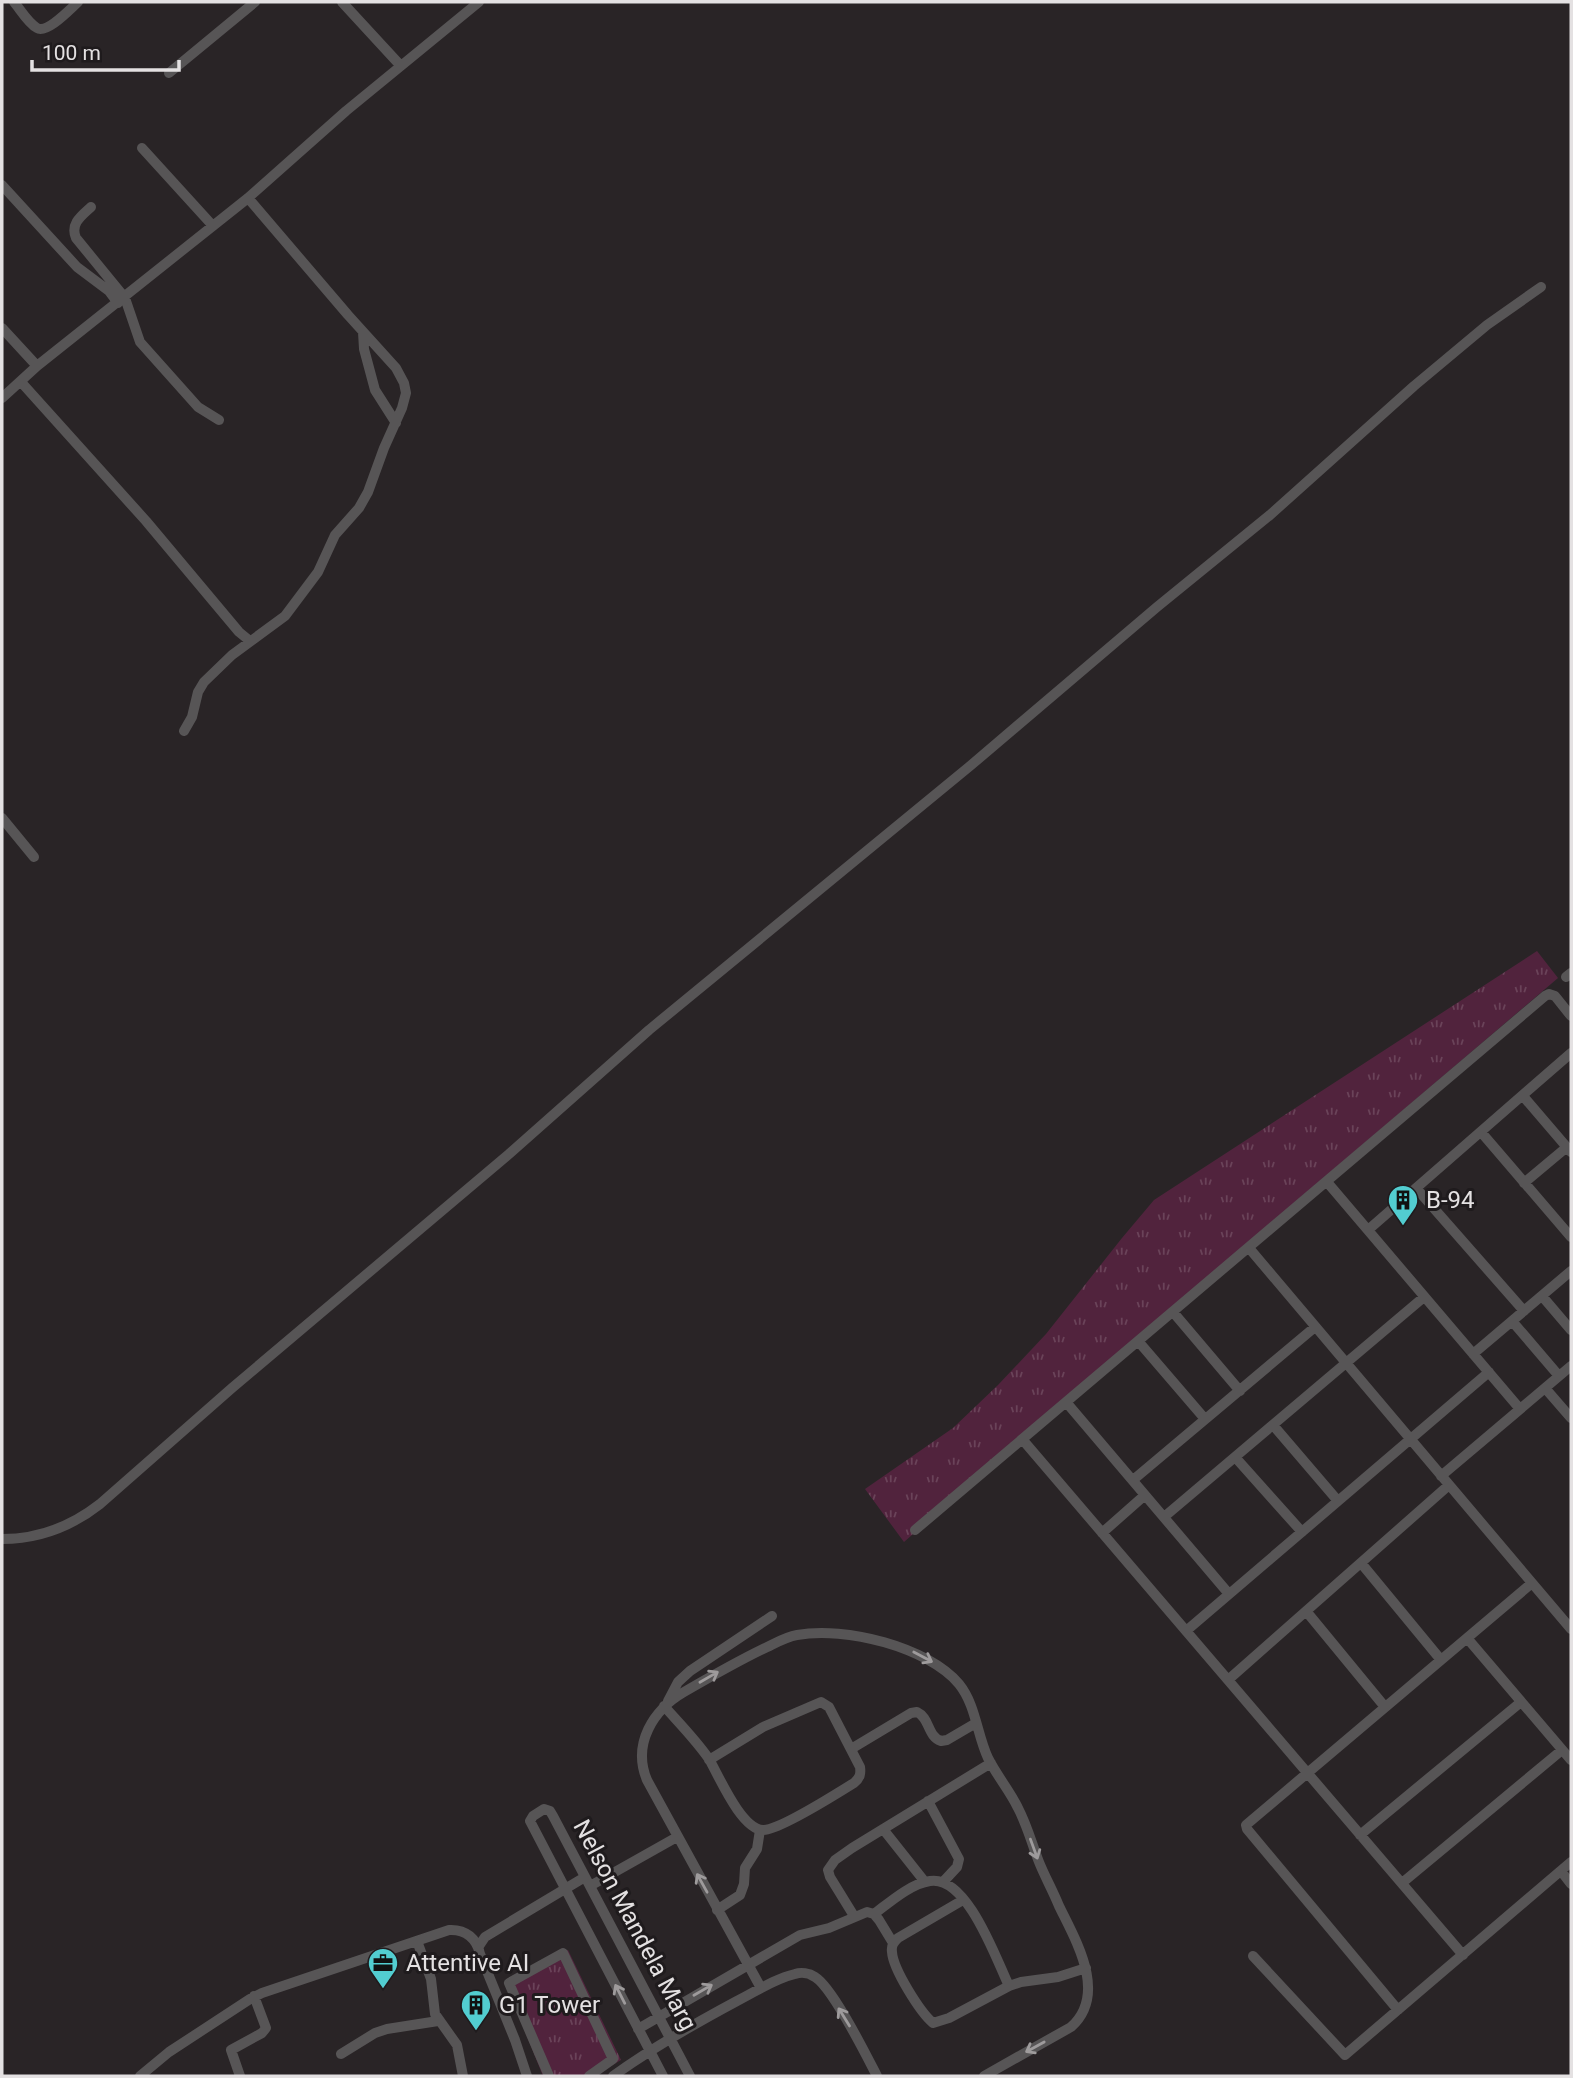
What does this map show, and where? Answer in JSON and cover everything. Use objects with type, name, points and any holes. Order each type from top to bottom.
[{"type":"street","points":[[14,2],[34,26],[42,29],[78,2]]},
{"type":"street","points":[[169,73],[255,2]]},
{"type":"street","points":[[342,2],[400,65]]},
{"type":"street","points":[[2,398],[37,366],[248,198],[400,65],[476,3]]},
{"type":"street","points":[[142,148],[213,226]]},
{"type":"street","points":[[2,185],[77,267],[122,300]]},
{"type":"street","points":[[184,731],[192,718],[201,687],[216,669],[285,616],[318,572],[335,535],[364,499],[406,393],[396,368],[248,198]]},
{"type":"street","points":[[92,207],[80,216],[75,224],[75,236],[122,300],[140,342],[198,407],[219,420]]},
{"type":"street","points":[[2,1539],[37,1535],[58,1528],[85,1516],[100,1504],[232,1388],[488,1172],[649,1030],[1270,515],[1414,386],[1487,325],[1541,287]]},
{"type":"street","points":[[2,328],[37,366]]},
{"type":"street","points":[[363,332],[375,390],[396,423]]},
{"type":"street","points":[[21,382],[146,521],[239,632],[250,641]]},
{"type":"street","points":[[2,818],[34,857]]},
{"type":"street","points":[[915,1530],[1545,996],[1555,996],[1571,1016]]},
{"type":"street","points":[[1368,1230],[1571,1053]]},
{"type":"street","points":[[1522,1096],[1569,1149],[1524,1183]]},
{"type":"street","points":[[1481,1132],[1571,1237]]},
{"type":"street","points":[[1326,1182],[1520,1409]]},
{"type":"street","points":[[1416,1188],[1524,1311]]},
{"type":"street","points":[[1249,1248],[1571,1629]]},
{"type":"street","points":[[1473,1354],[1570,1274]]},
{"type":"street","points":[[1542,1296],[1571,1330]]},
{"type":"street","points":[[1164,1517],[1424,1297]]},
{"type":"street","points":[[1173,1312],[1240,1391]]},
{"type":"street","points":[[1511,1321],[1559,1376]]},
{"type":"street","points":[[1133,1480],[1315,1327]]},
{"type":"street","points":[[1138,1341],[1205,1419]]},
{"type":"street","points":[[1441,1476],[1571,1366]]},
{"type":"street","points":[[1186,1631],[1489,1372]]},
{"type":"street","points":[[1545,1388],[1571,1418]]},
{"type":"street","points":[[1066,1402],[1229,1594]]},
{"type":"street","points":[[1273,1425],[1338,1501]]},
{"type":"street","points":[[1022,1439],[1463,1955]]},
{"type":"street","points":[[1235,1457],[1302,1532]]},
{"type":"street","points":[[1228,1680],[1449,1485]]},
{"type":"street","points":[[1102,1533],[1145,1495]]},
{"type":"street","points":[[1361,1563],[1441,1660]]},
{"type":"street","points":[[1398,2010],[1246,1828],[1248,1823],[1532,1583]]},
{"type":"street","points":[[1306,1611],[1385,1707]]},
{"type":"street","points":[[761,1988],[646,1780],[641,1762],[647,1731],[678,1682],[690,1671],[772,1616]]},
{"type":"street","points":[[666,1704],[730,1665],[796,1635],[828,1634],[883,1642],[928,1659],[960,1685],[992,1763],[1019,1809],[1072,1934],[1086,1968],[1088,1994],[1087,2006],[1071,2027],[984,2076]]},
{"type":"street","points":[[1467,1638],[1571,1760]]},
{"type":"street","points":[[666,1704],[709,1760],[738,1810],[753,1827],[760,1830],[783,1824],[854,1783],[861,1773],[829,1707],[821,1702],[763,1727],[709,1760]]},
{"type":"street","points":[[1360,1835],[1521,1702]]},
{"type":"street","points":[[851,1749],[911,1713],[916,1712],[924,1717],[933,1736],[941,1741],[976,1723]]},
{"type":"street","points":[[1402,1883],[1562,1750]]},
{"type":"street","points":[[854,1916],[830,1877],[828,1870],[835,1860],[992,1763]]},
{"type":"street","points":[[928,1801],[959,1859],[957,1867],[943,1882]]},
{"type":"street","name":"Nelson Mandela Marg","points":[[663,2076],[530,1821],[544,1809],[550,1811],[690,2076]]},
{"type":"street","points":[[883,1829],[925,1882]]},
{"type":"street","points":[[717,1910],[740,1895],[745,1868],[757,1849],[760,1830]]},
{"type":"street","points":[[479,1946],[485,1937],[564,1890],[588,1882],[677,1837]]},
{"type":"street","points":[[1253,1956],[1345,2055],[1571,1862]]},
{"type":"street","points":[[1560,1871],[1571,1884]]},
{"type":"street","points":[[874,1914],[911,1888],[925,1882],[943,1882],[956,1891],[982,1927],[1009,1986]]},
{"type":"street","points":[[963,1900],[923,1922],[893,1943],[891,1949],[902,1977],[922,2012],[933,2023],[949,2018],[1009,1986],[1058,1977],[1086,1968]]},
{"type":"street","points":[[638,2029],[800,1935],[829,1928],[854,1916],[867,1912],[874,1914],[893,1943]]},
{"type":"street","points":[[140,2076],[169,2052],[254,1996],[449,1930],[457,1930],[463,1931],[479,1946],[527,2076]]},
{"type":"street","points":[[417,1941],[431,1979],[433,2006],[438,2021],[457,2045],[463,2076]]},
{"type":"street","points":[[549,2076],[509,1983],[563,1952],[612,2059],[589,2076]]},
{"type":"street","points":[[613,2076],[671,2038],[761,1988],[793,1974],[807,1974],[818,1978],[845,2018],[877,2076]]},
{"type":"street","points":[[240,2076],[231,2050],[262,2033],[266,2028],[254,1996]]},
{"type":"street","points":[[341,2054],[375,2033],[438,2021]]},
{"type":"green space","points":[[1537,951],[1558,978],[1103,1366],[904,1542],[865,1489],[953,1428],[998,1385],[1046,1334],[1154,1200]]},
{"type":"green space","points":[[568,1950],[621,2060],[594,2076],[543,2076],[506,1984]]},
{"type":"place","name":"B-94","points":[[1403,1227]]},
{"type":"place","name":"Attentive AI","points":[[383,1990]]},
{"type":"place","name":"G1 Tower","points":[[476,2032]]}]
